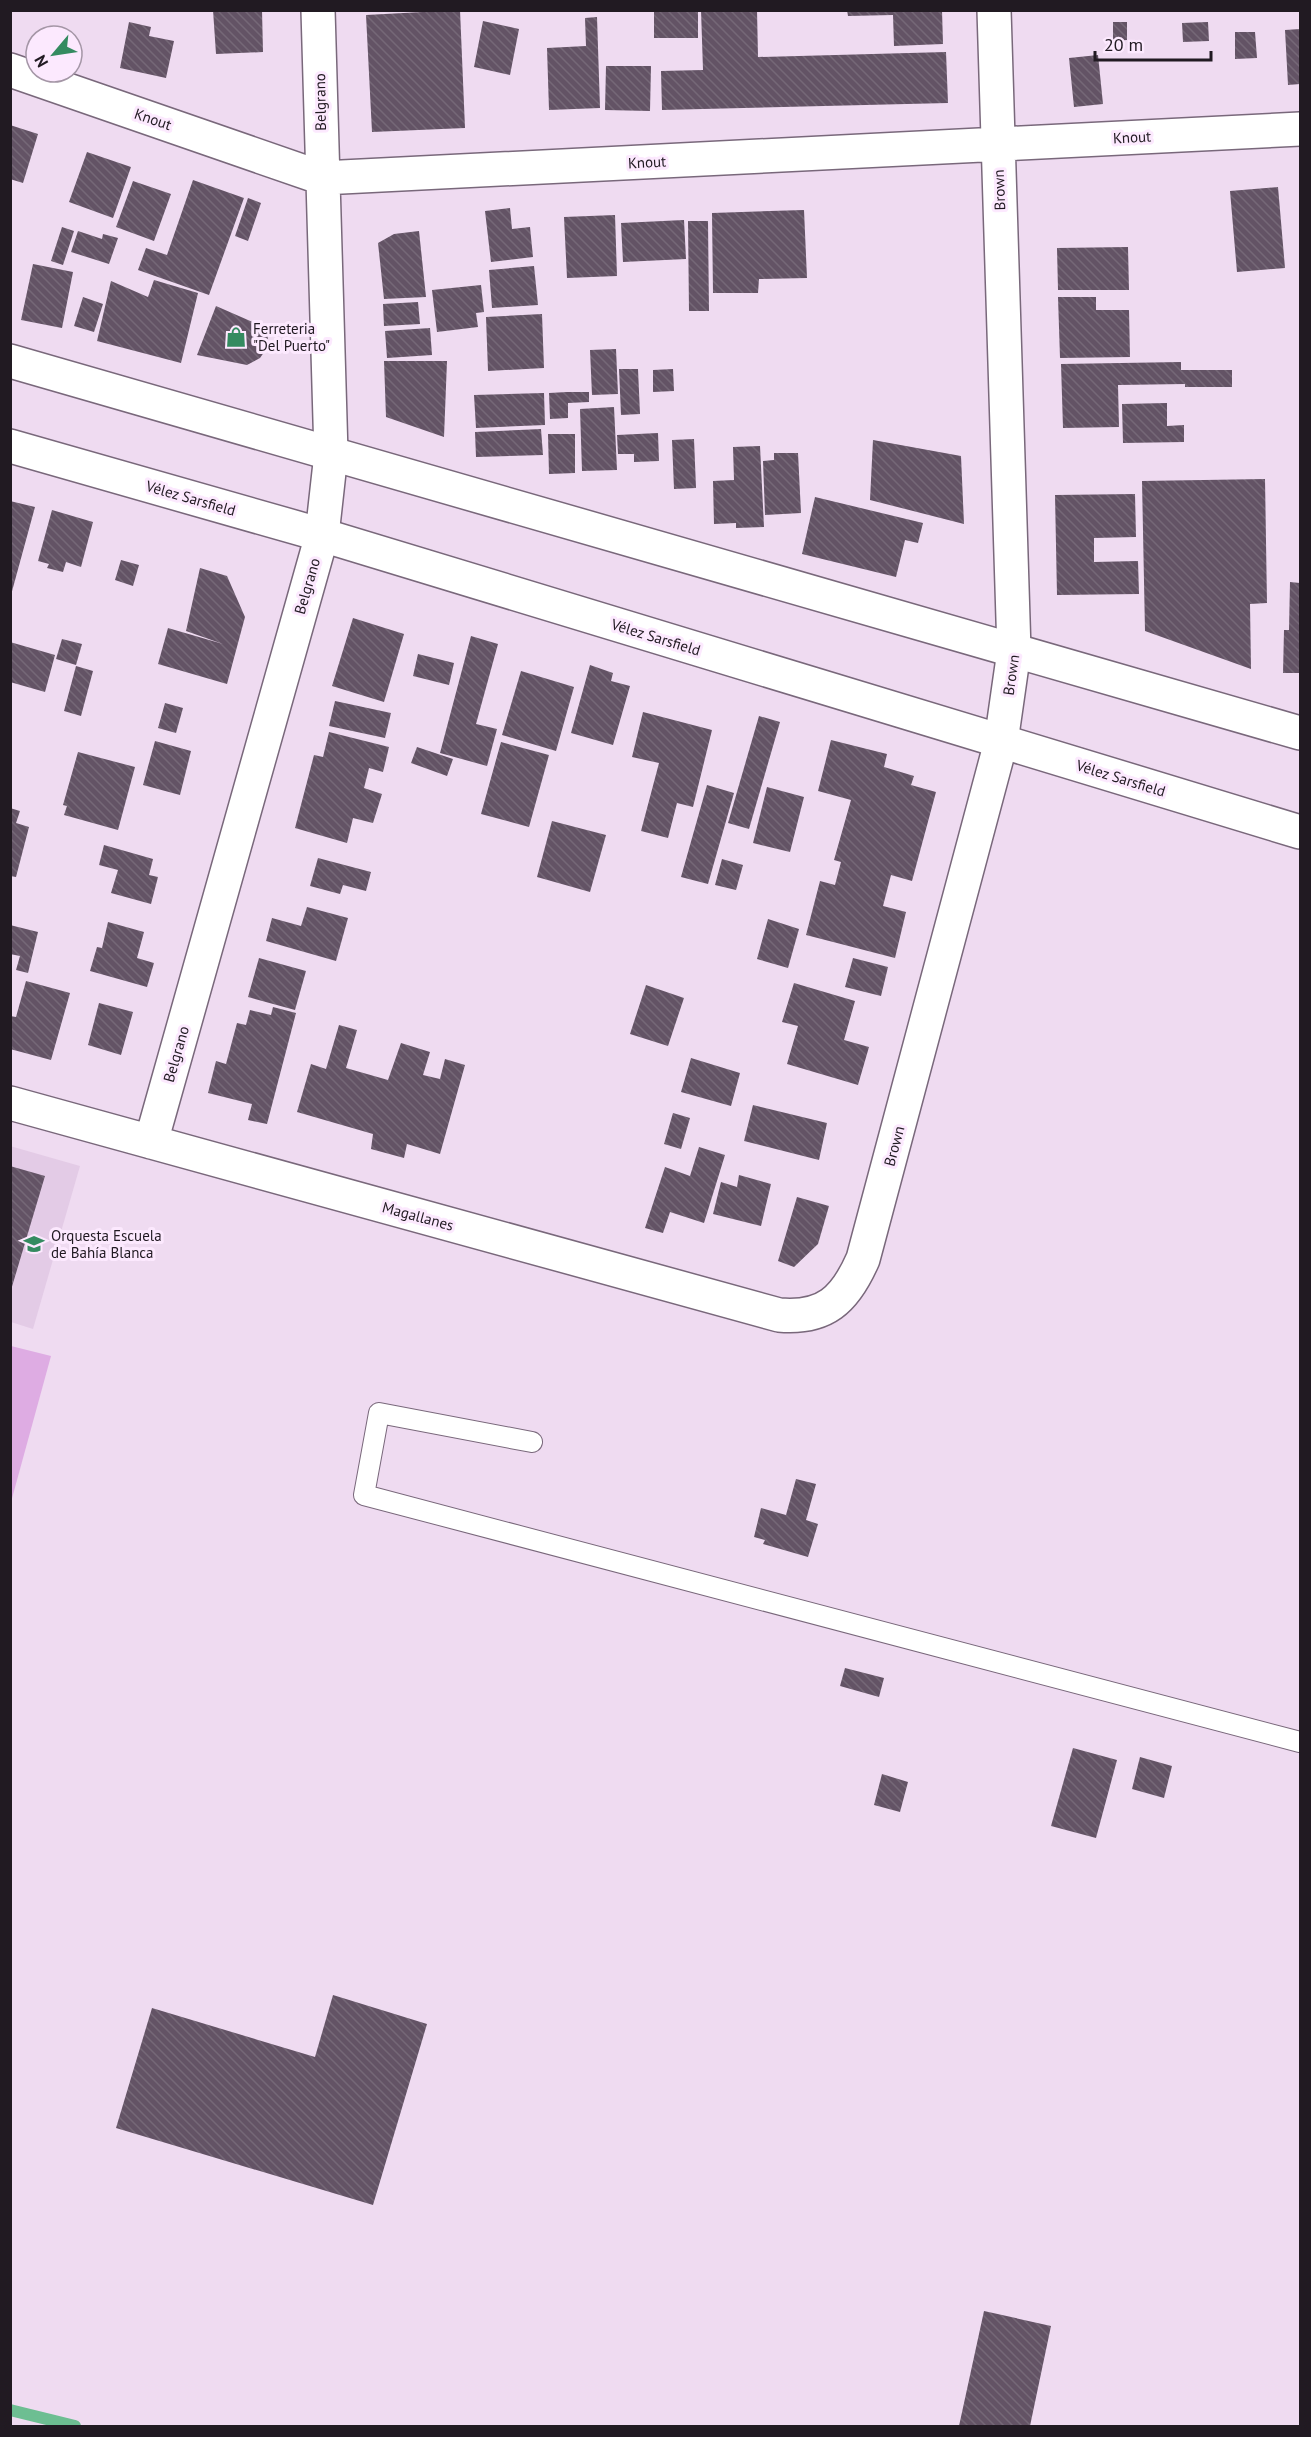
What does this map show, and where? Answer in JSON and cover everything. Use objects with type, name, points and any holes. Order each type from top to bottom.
[{"type":"street","name":"Belgrano","points":[[151,1142],[322,535],[331,454],[318,10]]},
{"type":"street","name":"Brown","points":[[826,1307],[840,1298],[853,1282],[864,1260],[1001,742],[1014,651],[994,10]]},
{"type":"street","name":"Knout","points":[[10,70],[322,178],[1300,129]]},
{"type":"street","points":[[10,361],[1300,733]]},
{"type":"street","name":"Vélez Sarsfield","points":[[10,446],[322,535],[1300,832]]},
{"type":"street","name":"Magallanes","points":[[10,1103],[778,1315],[812,1314],[826,1307]]},
{"type":"lane","points":[[532,1442],[378,1413],[364,1495],[1300,1742]]},
{"type":"shaded area","name":"Orquesta Escuela de Bahía Blanca","points":[[10,1146],[80,1166],[33,1329],[11,1322]]},
{"type":"shaded area","points":[[10,1346],[51,1356],[11,1502]]},
{"type":"building","points":[[213,10],[262,10],[263,52],[216,54]]},
{"type":"building","points":[[460,10],[465,128],[372,132],[366,15]]},
{"type":"building","points":[[654,10],[698,10],[698,38],[654,38]]},
{"type":"building","points":[[701,10],[757,10],[758,57],[946,52],[948,103],[662,110],[661,71],[703,70]]},
{"type":"building","points":[[847,10],[942,10],[943,44],[894,46],[893,15],[848,16]]},
{"type":"building","points":[[597,17],[600,108],[549,110],[547,48],[586,46],[585,18]]},
{"type":"building","points":[[483,21],[519,29],[510,75],[474,67]]},
{"type":"building","points":[[129,22],[151,27],[149,36],[174,41],[166,78],[120,68]]},
{"type":"building","points":[[1113,22],[1127,22],[1127,40],[1113,41]]},
{"type":"building","points":[[1208,22],[1209,41],[1183,42],[1182,23]]},
{"type":"building","points":[[1300,29],[1300,84],[1288,85],[1285,30]]},
{"type":"building","points":[[1235,32],[1255,32],[1257,58],[1235,59]]},
{"type":"building","points":[[1098,55],[1103,104],[1074,107],[1069,58]]},
{"type":"building","points":[[606,66],[651,66],[650,111],[605,110]]},
{"type":"building","points":[[10,125],[38,134],[23,183],[10,179]]},
{"type":"building","points":[[87,152],[131,167],[113,218],[69,202]]},
{"type":"building","points":[[193,180],[244,198],[209,295],[138,270],[146,248],[167,255]]},
{"type":"building","points":[[133,181],[171,194],[154,241],[116,227]]},
{"type":"building","points":[[1278,187],[1285,268],[1237,272],[1230,191]]},
{"type":"building","points":[[248,198],[261,203],[248,241],[235,236]]},
{"type":"building","points":[[510,208],[512,229],[530,227],[533,257],[491,262],[485,211]]},
{"type":"building","points":[[804,210],[807,278],[759,279],[758,293],[713,293],[712,213]]},
{"type":"building","points":[[615,215],[617,276],[567,278],[564,217]]},
{"type":"building","points":[[684,220],[686,259],[623,262],[621,223]]},
{"type":"building","points":[[688,221],[708,221],[709,311],[689,311]]},
{"type":"building","points":[[62,227],[74,231],[63,265],[51,261]]},
{"type":"building","points":[[78,231],[102,239],[103,234],[118,238],[109,264],[71,252]]},
{"type":"building","points":[[419,231],[426,297],[384,299],[378,243],[394,234]]},
{"type":"building","points":[[1128,247],[1129,290],[1058,290],[1057,248]]},
{"type":"building","points":[[33,264],[73,272],[62,328],[21,320]]},
{"type":"building","points":[[534,266],[538,305],[492,308],[489,270]]},
{"type":"building","points":[[154,280],[198,293],[181,363],[97,341],[111,281],[148,297]]},
{"type":"building","points":[[481,285],[484,312],[476,313],[478,327],[437,332],[432,290]]},
{"type":"building","points":[[83,297],[103,304],[94,332],[74,326]]},
{"type":"building","points":[[1058,297],[1096,297],[1096,310],[1129,310],[1130,357],[1060,358]]},
{"type":"building","points":[[418,302],[420,324],[384,326],[383,304]]},
{"type":"building","name":"Ferreteria \"Del Puerto\"","points":[[216,306],[266,328],[269,345],[260,358],[247,365],[197,355]]},
{"type":"building","points":[[542,314],[544,368],[488,371],[486,317]]},
{"type":"building","points":[[430,328],[432,355],[387,358],[385,331]]},
{"type":"building","points":[[616,349],[618,394],[592,395],[590,350]]},
{"type":"building","points":[[384,361],[447,361],[444,437],[386,417]]},
{"type":"building","points":[[1181,362],[1181,370],[1232,370],[1232,387],[1185,387],[1185,384],[1118,385],[1119,427],[1063,428],[1061,364]]},
{"type":"building","points":[[619,369],[638,369],[640,414],[621,415]]},
{"type":"building","points":[[673,369],[674,391],[653,392],[653,370]]},
{"type":"building","points":[[589,392],[589,402],[568,403],[568,418],[550,419],[549,393]]},
{"type":"building","points":[[544,393],[545,425],[476,428],[474,395]]},
{"type":"building","points":[[1167,403],[1167,426],[1184,425],[1184,442],[1123,443],[1122,404]]},
{"type":"building","points":[[614,407],[617,470],[582,471],[580,409]]},
{"type":"building","points":[[541,429],[543,455],[476,457],[475,432]]},
{"type":"building","points":[[658,433],[659,461],[634,462],[634,454],[618,454],[617,435]]},
{"type":"building","points":[[548,434],[575,434],[575,473],[549,474]]},
{"type":"building","points":[[694,439],[696,488],[674,489],[672,440]]},
{"type":"building","points":[[873,440],[961,456],[964,524],[870,500]]},
{"type":"building","points":[[760,446],[764,527],[736,528],[736,523],[714,524],[713,481],[734,480],[733,447]]},
{"type":"building","points":[[774,453],[798,453],[801,513],[765,515],[763,461],[774,460]]},
{"type":"building","points":[[1265,479],[1267,603],[1250,604],[1251,669],[1145,631],[1142,481]]},
{"type":"building","points":[[1135,494],[1136,537],[1094,538],[1094,562],[1138,561],[1139,594],[1057,595],[1055,495]]},
{"type":"building","points":[[815,497],[923,523],[918,543],[905,540],[896,577],[802,554]]},
{"type":"building","points":[[10,501],[35,507],[11,595],[10,595]]},
{"type":"building","points":[[52,510],[93,522],[81,567],[66,562],[63,572],[47,568],[49,564],[38,561]]},
{"type":"building","points":[[121,560],[139,565],[133,586],[115,580]]},
{"type":"building","points":[[200,568],[227,576],[245,617],[227,684],[158,664],[168,628],[223,644],[186,631]]},
{"type":"building","points":[[1290,582],[1300,583],[1300,673],[1283,673],[1284,630],[1289,630]]},
{"type":"building","points":[[353,618],[404,634],[384,702],[332,686]]},
{"type":"building","points":[[471,636],[498,644],[476,724],[497,729],[487,766],[440,753]]},
{"type":"building","points":[[62,639],[82,644],[76,665],[56,659]]},
{"type":"building","points":[[10,642],[55,655],[45,692],[10,682]]},
{"type":"building","points":[[418,654],[454,663],[449,685],[413,676]]},
{"type":"building","points":[[590,665],[613,673],[611,681],[630,686],[613,745],[571,733]]},
{"type":"building","points":[[76,666],[93,671],[81,716],[64,711]]},
{"type":"building","points":[[521,671],[574,687],[556,751],[502,735]]},
{"type":"building","points":[[335,701],[391,713],[385,738],[329,726]]},
{"type":"building","points":[[165,703],[183,708],[176,733],[158,728]]},
{"type":"building","points":[[643,712],[712,730],[693,807],[677,803],[668,838],[641,831],[659,763],[632,757]]},
{"type":"building","points":[[759,716],[780,722],[749,829],[728,823]]},
{"type":"building","points":[[329,732],[389,747],[383,772],[369,768],[364,788],[382,794],[373,823],[353,818],[347,843],[295,828],[314,755],[323,757]]},
{"type":"building","points":[[831,740],[887,754],[884,767],[914,776],[911,785],[936,792],[912,881],[891,875],[883,906],[906,912],[895,958],[806,935],[820,881],[835,885],[841,862],[834,860],[851,800],[818,791]]},
{"type":"building","points":[[155,741],[191,751],[180,795],[143,785]]},
{"type":"building","points":[[501,742],[549,755],[529,827],[481,814]]},
{"type":"building","points":[[417,747],[453,759],[447,776],[411,763]]},
{"type":"building","points":[[78,752],[135,767],[118,830],[64,815],[67,806],[63,805]]},
{"type":"building","points":[[707,785],[734,793],[708,884],[681,877]]},
{"type":"building","points":[[767,787],[804,797],[790,852],[753,843]]},
{"type":"building","points":[[10,808],[20,811],[16,823],[29,827],[16,877],[10,876]]},
{"type":"building","points":[[552,821],[606,835],[590,892],[537,877]]},
{"type":"building","points":[[104,845],[153,859],[149,875],[158,877],[151,904],[111,893],[118,870],[99,865]]},
{"type":"building","points":[[318,858],[371,872],[366,891],[343,885],[340,894],[310,886]]},
{"type":"building","points":[[722,859],[743,865],[736,890],[715,885]]},
{"type":"building","points":[[307,907],[348,918],[336,961],[266,941],[272,918],[301,926]]},
{"type":"building","points":[[768,919],[799,929],[788,968],[757,959]]},
{"type":"building","points":[[108,922],[144,932],[137,958],[154,963],[147,987],[90,971],[97,947],[102,948]]},
{"type":"building","points":[[10,925],[38,932],[28,973],[16,970],[20,956],[10,954]]},
{"type":"building","points":[[259,958],[306,971],[295,1010],[248,997]]},
{"type":"building","points":[[853,958],[888,967],[881,996],[845,987]]},
{"type":"building","points":[[26,981],[70,993],[51,1060],[10,1049],[10,1016],[16,1017]]},
{"type":"building","points":[[794,983],[855,1001],[844,1040],[869,1047],[858,1085],[787,1064],[798,1026],[782,1022]]},
{"type":"building","points":[[646,985],[684,998],[668,1046],[630,1034]]},
{"type":"building","points":[[99,1003],[133,1012],[121,1055],[88,1045]]},
{"type":"building","points":[[273,1007],[296,1013],[267,1124],[248,1120],[252,1104],[208,1093],[216,1061],[226,1064],[237,1023],[246,1025],[250,1010],[271,1015]]},
{"type":"building","points":[[339,1025],[357,1030],[346,1068],[388,1080],[401,1043],[430,1052],[423,1075],[440,1079],[445,1059],[465,1065],[440,1154],[407,1144],[404,1158],[371,1149],[373,1134],[297,1112],[311,1064],[326,1069]]},
{"type":"building","points":[[691,1058],[740,1073],[731,1106],[681,1092]]},
{"type":"building","points":[[753,1105],[827,1123],[819,1160],[744,1141]]},
{"type":"building","points":[[673,1113],[690,1118],[681,1149],[664,1144]]},
{"type":"building","points":[[699,1147],[725,1155],[704,1223],[670,1212],[663,1233],[645,1228],[665,1167],[690,1176]]},
{"type":"building","points":[[10,1166],[45,1176],[11,1290],[10,1290]]},
{"type":"building","points":[[739,1175],[771,1184],[761,1226],[713,1214],[721,1182],[737,1187]]},
{"type":"building","points":[[797,1197],[829,1206],[818,1244],[794,1267],[778,1261]]},
{"type":"building","points":[[796,1479],[816,1484],[806,1520],[818,1524],[808,1557],[763,1544],[765,1540],[754,1537],[761,1508],[786,1515]]},
{"type":"building","points":[[845,1668],[884,1678],[879,1697],[840,1686]]},
{"type":"building","points":[[1073,1748],[1117,1760],[1096,1838],[1051,1826]]},
{"type":"building","points":[[1140,1757],[1172,1766],[1164,1798],[1132,1789]]},
{"type":"building","points":[[882,1774],[908,1782],[900,1812],[874,1805]]},
{"type":"building","points":[[333,1995],[427,2024],[373,2205],[116,2128],[152,2008],[315,2057]]},
{"type":"building","points":[[984,2311],[1051,2326],[1030,2426],[959,2426]]},
{"type":"waterway","points":[[10,2410],[75,2426]]},
{"type":"place","name":"Ferreteria \"Del Puerto\"","points":[[236,337]]},
{"type":"place","name":"Orquesta Escuela de Bahía Blanca","points":[[34,1244]]}]
